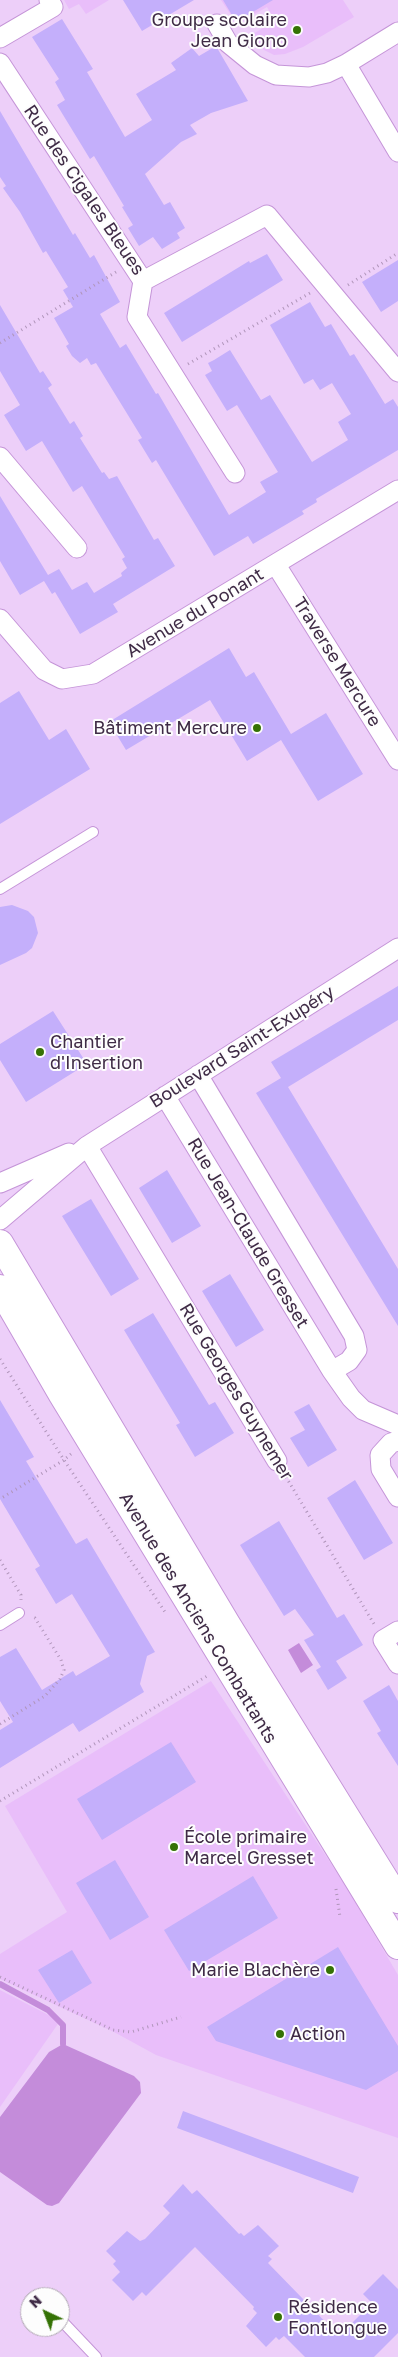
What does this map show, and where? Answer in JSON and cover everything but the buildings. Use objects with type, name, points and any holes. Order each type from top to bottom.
[{"type":"main road","name":"Avenue des Anciens Combattants","points":[[0,1243],[227,1624],[398,1900]]},
{"type":"main road","name":"Avenue des Anciens Combattants","points":[[0,1288],[72,1412],[398,1946]]},
{"type":"street","points":[[0,38],[53,7],[49,0]]},
{"type":"street","points":[[216,24],[228,43],[255,65],[276,75],[309,77],[327,73],[346,64],[398,32]]},
{"type":"street","name":"Rue des Cigales Bleues","points":[[0,62],[143,281],[266,215],[398,372]]},
{"type":"street","points":[[346,64],[398,152]]},
{"type":"street","points":[[143,281],[137,317],[234,474]]},
{"type":"street","points":[[0,457],[77,548]]},
{"type":"street","name":"Avenue du Ponant","points":[[0,619],[44,670],[62,679],[93,674],[398,490]]},
{"type":"street","name":"Traverse Mercure","points":[[276,564],[398,760]]},
{"type":"street","name":"Boulevard Saint-Exupéry","points":[[0,1220],[86,1146],[398,948]]},
{"type":"street","points":[[198,1075],[354,1336],[357,1350],[349,1361],[332,1370]]},
{"type":"street","name":"Rue Jean-Claude Gresset","points":[[165,1096],[351,1398],[363,1410],[398,1426]]},
{"type":"street","name":"Boulevard Saint-Exupéry","points":[[0,1182],[86,1146]]},
{"type":"street","name":"Rue Georges Guynemer","points":[[86,1146],[277,1461]]},
{"type":"street","points":[[398,1441],[391,1444],[380,1455],[381,1469],[398,1496]]},
{"type":"street","points":[[391,1636],[398,1664]]},
{"type":"lane","points":[[0,889],[93,832]]},
{"type":"lane","points":[[0,1625],[19,1613]]},
{"type":"lane","points":[[70,2330],[96,2357]]},
{"type":"path","points":[[172,373],[398,254]]},
{"type":"path","points":[[0,343],[131,263]]},
{"type":"path","points":[[0,1359],[64,1460],[0,1500]]},
{"type":"path","name":"Rue Georges Guynemer","points":[[277,1461],[391,1636]]},
{"type":"path","points":[[0,1560],[21,1595],[19,1613],[35,1618],[61,1660],[64,1670],[60,1679],[45,1696],[0,1723]]},
{"type":"path","points":[[0,1801],[208,1676]]},
{"type":"path","points":[[0,1977],[114,2030],[130,2032],[181,2017]]},
{"type":"shaded area","name":"Groupe scolaire Jean Giono","points":[[64,0],[109,0],[86,14],[79,4],[69,9]]},
{"type":"shaded area","name":"Groupe scolaire Jean Giono","points":[[221,0],[343,0],[354,17],[303,47],[285,54],[274,55],[264,50],[251,35],[275,21],[267,7],[237,24]]},
{"type":"shaded area","points":[[299,1643],[313,1665],[301,1673],[288,1650]]},
{"type":"shaded area","name":"École primaire Marcel Gresset","points":[[211,1681],[347,1888],[398,1975],[398,2138],[156,2055],[114,2032],[0,1979],[0,1954],[67,1912],[5,1806]]},
{"type":"shaded area","points":[[0,1990],[60,2021],[0,2107]]},
{"type":"shaded area","points":[[63,2044],[134,2076],[140,2082],[141,2093],[59,2203],[52,2206],[47,2205],[0,2172],[0,2117],[49,2052]]},
{"type":"waterway","points":[[0,1984],[48,2010],[63,2025],[63,2044]]},
{"type":"place","name":"Groupe scolaire Jean Giono","points":[[297,30]]},
{"type":"place","name":"Bâtiment Mercure","points":[[257,728]]},
{"type":"place","name":"Chantier d'Insertion","points":[[40,1052]]},
{"type":"place","name":"École primaire Marcel Gresset","points":[[174,1847]]},
{"type":"place","name":"Marie Blachère","points":[[330,1970]]},
{"type":"place","name":"Action","points":[[280,2034]]},
{"type":"place","name":"Résidence Fontlongue","points":[[278,2317]]}]
